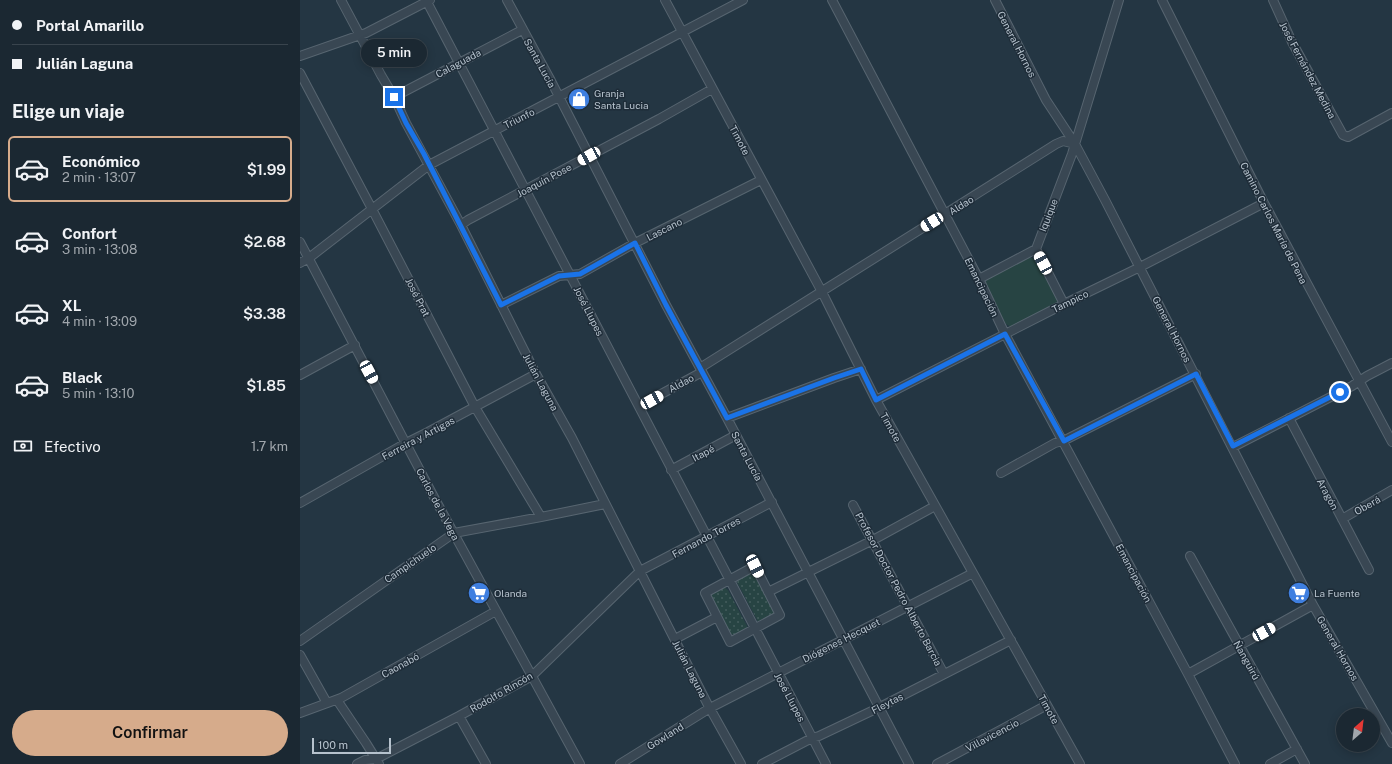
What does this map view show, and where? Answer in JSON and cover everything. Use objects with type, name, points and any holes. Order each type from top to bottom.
[{"type":"street","name":"Julián Laguna","points":[[341,0],[359,36],[394,97],[461,225],[536,374],[572,438],[710,708],[741,764]]},
{"type":"street","name":"Santa Lucía","points":[[507,0],[772,502],[878,708],[909,764]]},
{"type":"street","name":"Timote","points":[[666,0],[712,89],[822,292],[876,400],[1080,764]]},
{"type":"street","name":"Triunfo","points":[[300,263],[309,258],[429,166],[743,0]]},
{"type":"street","name":"Emancipación","points":[[832,0],[979,279],[1005,334],[1064,441],[1235,764]]},
{"type":"street","name":"General Hornos","points":[[995,0],[1046,100],[1075,144],[1140,267],[1233,446],[1313,605],[1392,743]]},
{"type":"street","points":[[1075,144],[1119,0]]},
{"type":"street","name":"Camino Carlos María de Pena","points":[[1162,0],[1264,204],[1358,382],[1392,442]]},
{"type":"street","name":"José Fernández Medina","points":[[1272,0],[1342,135],[1346,137],[1392,113]]},
{"type":"street","points":[[300,56],[359,36],[428,1]]},
{"type":"street","name":"José Llupes","points":[[428,1],[671,470],[826,764]]},
{"type":"street","name":"Calaguada","points":[[394,97],[522,30]]},
{"type":"street","name":"José Prat","points":[[300,73],[475,407],[541,517]]},
{"type":"street","name":"Joaquín Pose","points":[[461,225],[712,89]]},
{"type":"street","name":"Aldao","points":[[639,406],[701,370],[1056,144],[1063,141],[1075,144]]},
{"type":"street","name":"Iquique","points":[[1036,249],[1075,144]]},
{"type":"street","name":"Lascano","points":[[501,305],[559,276],[580,274],[635,243],[761,180]]},
{"type":"street","name":"Tampico","points":[[876,400],[1264,204]]},
{"type":"street","name":"Carlos de la Vega","points":[[300,242],[454,533],[580,764]]},
{"type":"street","points":[[979,279],[1036,249],[1064,304]]},
{"type":"street","points":[[300,375],[354,344]]},
{"type":"street","points":[[1233,446],[1392,363]]},
{"type":"street","points":[[727,418],[861,369]]},
{"type":"street","name":"Ferreira y Artigas","points":[[300,503],[406,442],[536,374]]},
{"type":"street","points":[[1001,473],[1055,443],[1064,441],[1196,374]]},
{"type":"street","name":"Aragón","points":[[1288,418],[1369,570]]},
{"type":"street","name":"Itapé","points":[[671,470],[736,435]]},
{"type":"street","name":"Oberá","points":[[1342,519],[1392,490]]},
{"type":"street","name":"Fernando Torres","points":[[640,571],[772,502]]},
{"type":"street","name":"Campichuelo","points":[[300,641],[454,533],[605,504]]},
{"type":"street","name":"Profesor Doctor Pedro Alberto Barcia","points":[[853,505],[944,674]]},
{"type":"street","points":[[768,592],[873,540],[935,506]]},
{"type":"street","name":"Ñanguirú","points":[[1190,556],[1305,764]]},
{"type":"street","points":[[755,566],[780,616],[730,642],[705,593],[730,580],[755,566]]},
{"type":"street","name":"Rodolfo Rincón","points":[[357,764],[365,760],[377,761],[532,676],[640,571]]},
{"type":"street","name":"Diógenes Hecquet","points":[[710,708],[973,573]]},
{"type":"street","points":[[1188,674],[1313,605]]},
{"type":"street","name":"Caonabó","points":[[300,713],[336,700],[496,611]]},
{"type":"street","points":[[675,639],[718,617]]},
{"type":"street","name":"Fleytas","points":[[762,764],[812,738],[878,708],[1010,640]]},
{"type":"street","points":[[300,655],[327,703]]},
{"type":"street","points":[[336,700],[377,761]]},
{"type":"street","name":"Villavicencio","points":[[936,764],[1047,705]]},
{"type":"street","name":"Gowland","points":[[620,764],[710,708]]},
{"type":"street","points":[[459,716],[486,764]]},
{"type":"street","points":[[1270,764],[1297,749]]},
{"type":"green space","points":[[1029,257],[1034,259],[1058,298],[1056,305],[1011,327],[1006,324],[985,284],[987,279]]},
{"type":"green space","points":[[749,574],[755,577],[774,611],[773,615],[759,623],[737,582],[739,579]]},
{"type":"green space","points":[[724,587],[728,590],[747,626],[747,628],[735,635],[731,634],[711,598],[712,593]]},
{"type":"place","name":"Granja Santa Lucia","points":[[579,99]]},
{"type":"place","name":"Olanda","points":[[479,593]]},
{"type":"place","name":"La Fuente","points":[[1299,593]]},
{"type":"route","points":[[394,97],[406,123],[424,154],[501,305],[559,276],[580,274],[635,243],[666,305],[727,418],[861,369],[876,400],[1005,334],[1064,441],[1196,374],[1233,446],[1340,392]]}]
